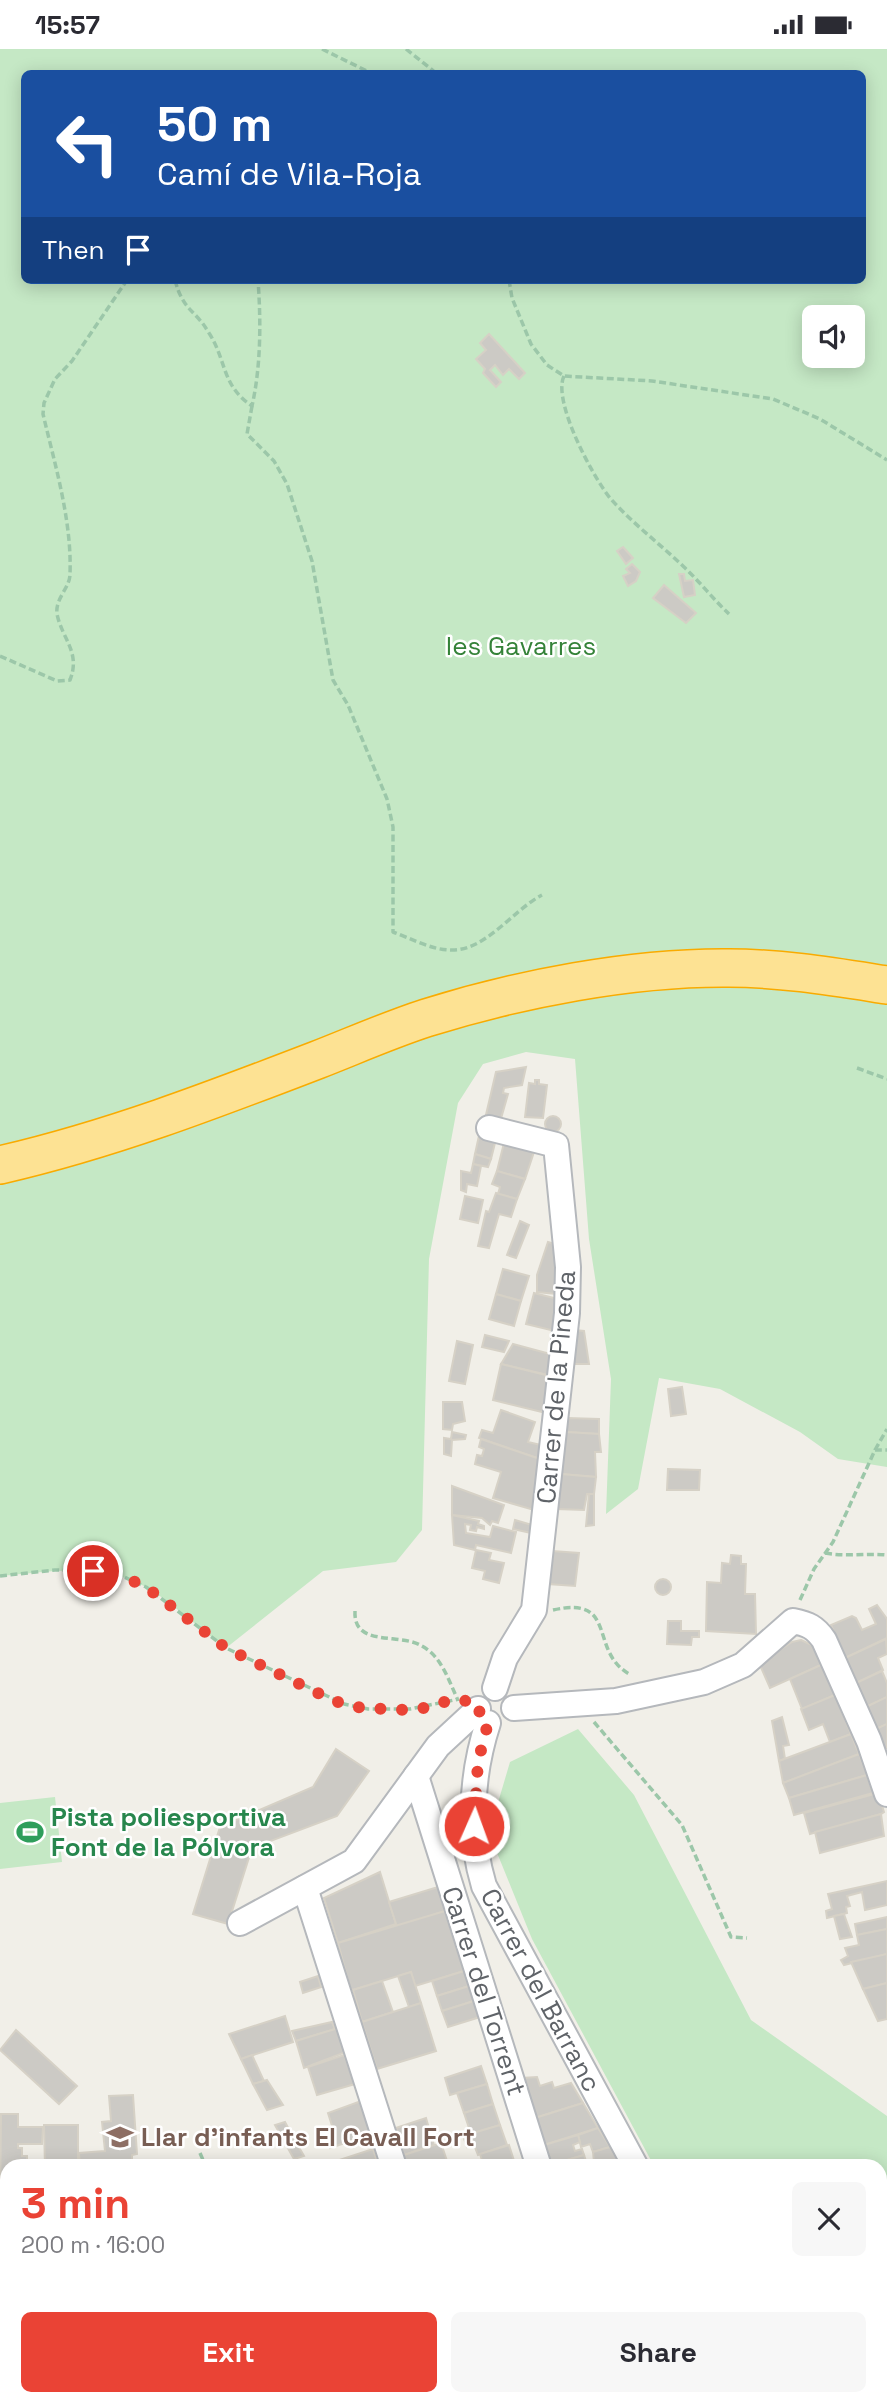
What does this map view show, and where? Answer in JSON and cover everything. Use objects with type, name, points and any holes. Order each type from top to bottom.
[{"type":"highway","points":[[0,1165],[168,1117],[426,1018],[534,991],[638,974],[728,968],[811,974],[887,985]]},
{"type":"street","name":"Carrer de la Pineda","points":[[479,1704],[533,1611],[566,1327],[568,1267],[555,1145],[489,1128]]},
{"type":"street","points":[[240,1923],[354,1861],[438,1746],[479,1704],[507,1692],[514,1708],[583,1706],[650,1695],[724,1674],[751,1659],[793,1622],[816,1628],[824,1640],[869,1741],[887,1794]]},
{"type":"street","name":"Carrer del Barranc","points":[[479,1704],[480,1747],[474,1806],[474,1847],[484,1886],[632,2159]]},
{"type":"street","name":"Carrer del Torrent","points":[[416,1776],[536,2159]]},
{"type":"street","points":[[305,1888],[391,2159]]},
{"type":"path","points":[[322,49],[365,70]]},
{"type":"path","points":[[406,49],[432,70]]},
{"type":"path","points":[[0,656],[57,681],[69,680],[74,668],[74,653],[57,614],[59,599],[71,576],[66,520],[43,414],[44,403],[55,379],[72,362],[124,284]]},
{"type":"path","points":[[176,284],[178,297],[208,331],[219,351],[222,370],[231,387],[251,406]]},
{"type":"path","points":[[258,284],[257,380],[247,434],[274,461],[287,484],[312,561],[333,680],[348,705],[387,799],[393,827],[393,932],[450,950],[474,946],[526,903],[542,895]]},
{"type":"path","points":[[510,284],[512,298],[531,344],[547,365],[564,376],[652,381],[773,399],[820,419],[887,460]]},
{"type":"path","points":[[564,376],[560,388],[566,412],[590,466],[606,491],[729,614]]},
{"type":"path","points":[[858,1068],[887,1079]]},
{"type":"path","points":[[793,1622],[801,1597],[833,1542],[887,1429]]},
{"type":"path","points":[[875,1450],[887,1450]]},
{"type":"path","points":[[825,1553],[841,1556],[867,1553],[887,1555]]},
{"type":"path","points":[[0,1576],[55,1570],[93,1571],[124,1577],[146,1587],[226,1648],[344,1704],[368,1709],[479,1704]]},
{"type":"path","points":[[533,1611],[534,1617],[568,1607],[590,1610],[601,1623],[605,1646],[611,1659],[636,1678]]},
{"type":"path","points":[[355,1611],[357,1625],[365,1634],[411,1641],[433,1655],[479,1704]]},
{"type":"path","points":[[583,1706],[602,1734],[650,1784],[682,1825],[731,1937],[747,1938]]},
{"type":"path","points":[[200,2153],[203,2159]]},
{"type":"green space","name":"les Gavarres","points":[[0,49],[887,49],[887,1467],[838,1459],[800,1432],[720,1389],[659,1378],[638,1489],[606,1514],[611,1379],[589,1239],[575,1059],[526,1052],[483,1064],[458,1103],[429,1259],[422,1530],[396,1562],[323,1571],[226,1648],[144,1586],[109,1574],[73,1571],[0,1576]]},
{"type":"green space","points":[[578,1729],[634,1795],[751,2020],[887,2116],[887,2159],[650,2159],[532,1939],[489,1833],[510,1762]]},
{"type":"green space","name":"Pista poliesportiva Font de la Pólvora","points":[[55,1797],[62,1862],[0,1869],[0,1803]]},
{"type":"building","points":[[489,334],[525,373],[519,379],[509,369],[503,375],[495,365],[490,370],[501,382],[496,387],[483,373],[485,369],[476,359],[486,350],[480,343]]},
{"type":"building","points":[[623,547],[633,558],[626,564],[617,551]]},
{"type":"building","points":[[632,564],[640,572],[636,581],[628,586],[623,576],[630,573],[626,569]]},
{"type":"building","points":[[679,574],[684,574],[685,581],[693,580],[695,595],[684,597]]},
{"type":"building","points":[[664,585],[696,613],[686,623],[653,598]]},
{"type":"building","points":[[526,1067],[522,1085],[504,1088],[503,1093],[508,1094],[500,1122],[485,1119],[496,1072]]},
{"type":"building","points":[[535,1080],[539,1080],[539,1084],[547,1085],[543,1118],[525,1117],[529,1083],[535,1084]]},
{"type":"building","points":[[553,1116],[559,1118],[559,1130],[553,1132],[547,1130],[545,1124],[547,1118]]},
{"type":"building","points":[[480,1131],[497,1135],[491,1159],[475,1154]]},
{"type":"building","points":[[505,1139],[536,1146],[525,1179],[497,1171]]},
{"type":"building","points":[[475,1154],[491,1159],[488,1167],[473,1164]]},
{"type":"building","points":[[473,1164],[481,1166],[477,1186],[467,1184],[466,1192],[461,1190],[461,1171],[471,1173]]},
{"type":"building","points":[[497,1171],[525,1179],[517,1199],[498,1194],[500,1187],[492,1184]]},
{"type":"building","points":[[496,1193],[517,1199],[511,1217],[499,1214],[489,1248],[478,1246],[486,1211],[489,1212]]},
{"type":"building","points":[[465,1196],[483,1200],[478,1223],[460,1219]]},
{"type":"building","points":[[520,1221],[529,1225],[516,1258],[507,1255]]},
{"type":"building","points":[[548,1242],[552,1243],[555,1250],[556,1294],[537,1292],[537,1275]]},
{"type":"building","points":[[503,1269],[529,1276],[521,1301],[496,1294]]},
{"type":"building","points":[[534,1293],[558,1299],[555,1331],[526,1324]]},
{"type":"building","points":[[496,1294],[521,1301],[514,1326],[489,1319]]},
{"type":"building","points":[[574,1330],[584,1331],[589,1364],[572,1364]]},
{"type":"building","points":[[485,1335],[509,1341],[504,1352],[482,1347]]},
{"type":"building","points":[[457,1341],[473,1345],[465,1384],[449,1381]]},
{"type":"building","points":[[513,1344],[554,1355],[552,1376],[501,1364]]},
{"type":"building","points":[[501,1364],[550,1376],[546,1413],[493,1400]]},
{"type":"building","points":[[682,1387],[686,1414],[671,1416],[668,1389]]},
{"type":"building","points":[[443,1402],[462,1402],[465,1421],[453,1424],[452,1430],[443,1429]]},
{"type":"building","points":[[501,1410],[535,1422],[528,1442],[541,1445],[540,1459],[479,1438],[482,1430],[493,1433]]},
{"type":"building","points":[[567,1418],[599,1419],[599,1434],[566,1432]]},
{"type":"building","points":[[452,1432],[466,1435],[465,1439],[452,1440],[451,1456],[444,1454],[444,1438],[451,1439]]},
{"type":"building","points":[[566,1432],[599,1434],[601,1452],[595,1452],[596,1477],[561,1474]]},
{"type":"building","points":[[481,1439],[540,1459],[534,1510],[493,1498],[501,1472],[475,1464],[477,1455],[482,1456],[484,1449],[479,1447]]},
{"type":"building","points":[[668,1469],[700,1470],[699,1490],[667,1490]]},
{"type":"building","points":[[561,1474],[596,1477],[594,1494],[587,1494],[584,1510],[557,1509]]},
{"type":"building","points":[[452,1486],[504,1505],[498,1523],[492,1521],[490,1525],[482,1518],[452,1515]]},
{"type":"building","points":[[589,1494],[594,1494],[594,1525],[586,1526]]},
{"type":"building","points":[[452,1515],[479,1521],[478,1524],[484,1526],[484,1529],[477,1527],[476,1531],[470,1530],[471,1525],[465,1524],[466,1533],[490,1537],[493,1526],[516,1532],[511,1553],[476,1545],[475,1550],[454,1545]]},
{"type":"building","points":[[515,1520],[532,1525],[531,1533],[513,1529]]},
{"type":"building","points":[[476,1550],[491,1553],[489,1560],[504,1563],[499,1583],[483,1579],[485,1571],[472,1568]]},
{"type":"building","points":[[552,1551],[579,1553],[575,1586],[548,1584]]},
{"type":"building","points":[[731,1555],[741,1556],[741,1564],[746,1564],[745,1594],[755,1594],[756,1634],[706,1631],[707,1582],[721,1583],[722,1563],[730,1564]]},
{"type":"building","points":[[663,1579],[669,1581],[669,1593],[663,1595],[657,1593],[655,1587],[657,1581]]},
{"type":"building","points":[[877,1605],[887,1619],[887,1638],[845,1658],[831,1625],[852,1616],[862,1630],[876,1624],[869,1609]]},
{"type":"building","points":[[668,1621],[681,1621],[681,1631],[699,1631],[699,1637],[692,1637],[691,1645],[667,1644]]},
{"type":"building","points":[[886,1639],[887,1654],[878,1658],[883,1670],[856,1683],[845,1658]]},
{"type":"building","points":[[801,1640],[814,1646],[823,1664],[770,1688],[759,1663],[792,1642]]},
{"type":"building","points":[[823,1664],[835,1695],[802,1709],[790,1679]]},
{"type":"building","points":[[882,1671],[887,1683],[887,1697],[866,1707],[856,1683]]},
{"type":"building","points":[[835,1695],[851,1734],[830,1742],[823,1724],[809,1730],[801,1709]]},
{"type":"building","points":[[887,1697],[887,1724],[876,1729],[866,1707]]},
{"type":"building","points":[[782,1717],[789,1745],[783,1746],[785,1759],[779,1761],[772,1721]]},
{"type":"building","points":[[887,1724],[887,1748],[884,1749],[876,1729]]},
{"type":"building","points":[[851,1734],[859,1754],[783,1783],[779,1761]]},
{"type":"building","points":[[336,1749],[369,1771],[337,1816],[252,1848],[228,1924],[193,1914],[220,1827],[313,1787]]},
{"type":"building","points":[[859,1754],[867,1775],[789,1798],[783,1783]]},
{"type":"building","points":[[867,1775],[873,1793],[794,1815],[789,1798]]},
{"type":"building","points":[[878,1793],[884,1812],[881,1814],[810,1834],[804,1813]]},
{"type":"building","points":[[881,1814],[884,1836],[820,1853],[815,1832]]},
{"type":"building","points":[[380,1872],[396,1924],[338,1943],[324,1898]]},
{"type":"building","points":[[887,1881],[887,1905],[865,1910],[862,1892],[847,1896],[850,1906],[846,1907],[847,1913],[827,1918],[826,1911],[832,1909],[828,1894]]},
{"type":"building","points":[[438,1887],[445,1911],[397,1927],[389,1902]]},
{"type":"building","points":[[445,1911],[464,1971],[415,1986],[411,1972],[353,1990],[350,1988],[338,1943]]},
{"type":"building","points":[[844,1914],[852,1937],[840,1939],[834,1916]]},
{"type":"building","points":[[887,1917],[887,1929],[857,1935],[855,1924]]},
{"type":"building","points":[[887,1929],[887,1954],[844,1965],[841,1960],[848,1956],[845,1948],[859,1945],[857,1935]]},
{"type":"building","points":[[887,1954],[887,1983],[863,1989],[851,1962]]},
{"type":"building","points":[[464,1971],[469,1986],[437,1996],[432,1981]]},
{"type":"building","points":[[411,1972],[421,2003],[409,2007],[398,1976]]},
{"type":"building","points":[[318,1976],[321,1987],[303,1993],[300,1982]]},
{"type":"building","points":[[382,1981],[393,2012],[362,2022],[353,1990]]},
{"type":"building","points":[[887,1983],[887,2019],[878,2021],[863,1989]]},
{"type":"building","points":[[469,1986],[474,2001],[442,2011],[437,1996]]},
{"type":"building","points":[[474,2001],[480,2017],[448,2027],[442,2011]]},
{"type":"building","points":[[421,2003],[436,2051],[377,2069],[362,2022]]},
{"type":"building","points":[[285,2016],[293,2042],[241,2059],[229,2034]]},
{"type":"building","points":[[332,2022],[335,2029],[296,2041],[292,2031]]},
{"type":"building","points":[[335,2029],[339,2031],[346,2052],[304,2068],[296,2041]]},
{"type":"building","points":[[16,2030],[77,2086],[59,2104],[0,2050]]},
{"type":"building","points":[[252,2055],[264,2081],[253,2084],[241,2059]]},
{"type":"building","points":[[344,2055],[355,2084],[317,2095],[308,2067]]},
{"type":"building","points":[[481,2066],[487,2084],[450,2095],[445,2078]]},
{"type":"building","points":[[537,2077],[540,2086],[552,2082],[554,2088],[571,2083],[583,2103],[535,2118],[522,2078]]},
{"type":"building","points":[[267,2080],[283,2105],[267,2110],[253,2084]]},
{"type":"building","points":[[487,2084],[493,2104],[464,2113],[457,2093]]},
{"type":"building","name":"Llar d'infants El Cavall Fort","points":[[133,2095],[137,2154],[132,2155],[132,2159],[79,2159],[79,2153],[105,2151],[102,2122],[111,2121],[109,2096]]},
{"type":"building","points":[[361,2101],[372,2134],[330,2148],[326,2135],[334,2132],[328,2113]]},
{"type":"building","points":[[583,2103],[598,2128],[544,2145],[535,2118]]},
{"type":"building","points":[[493,2104],[500,2125],[471,2134],[464,2113]]},
{"type":"building","points":[[1,2114],[18,2114],[18,2127],[43,2127],[42,2144],[18,2144],[18,2148],[22,2148],[22,2156],[27,2156],[27,2159],[1,2159]]},
{"type":"building","points":[[426,2118],[434,2145],[404,2155],[396,2128]]},
{"type":"building","points":[[285,2122],[304,2156],[294,2159],[275,2125]]},
{"type":"building","points":[[44,2125],[78,2125],[78,2159],[45,2159]]},
{"type":"building","points":[[500,2125],[507,2145],[478,2155],[474,2145],[467,2147],[463,2136]]},
{"type":"building","points":[[598,2128],[610,2147],[593,2152],[590,2144],[581,2147],[578,2135]]},
{"type":"building","points":[[578,2135],[580,2142],[573,2145],[575,2151],[582,2149],[584,2155],[570,2159],[548,2159],[544,2145]]},
{"type":"building","points":[[441,2143],[446,2159],[404,2159],[404,2155]]},
{"type":"building","points":[[509,2145],[513,2159],[482,2159],[480,2154]]},
{"type":"building","points":[[610,2147],[617,2159],[594,2159],[593,2152]]},
{"type":"building","points":[[373,2149],[376,2159],[342,2159]]},
{"type":"place","name":"Pista poliesportiva Font de la Pólvora","points":[[30,1832]]},
{"type":"place","name":"Llar d'infants El Cavall Fort","points":[[120,2137]]},
{"type":"route","points":[[93,1571],[124,1577],[146,1587],[226,1648],[334,1701],[368,1709],[396,1710],[420,1709],[454,1699],[478,1703],[480,1715],[488,1723],[480,1747],[474,1826]]}]
